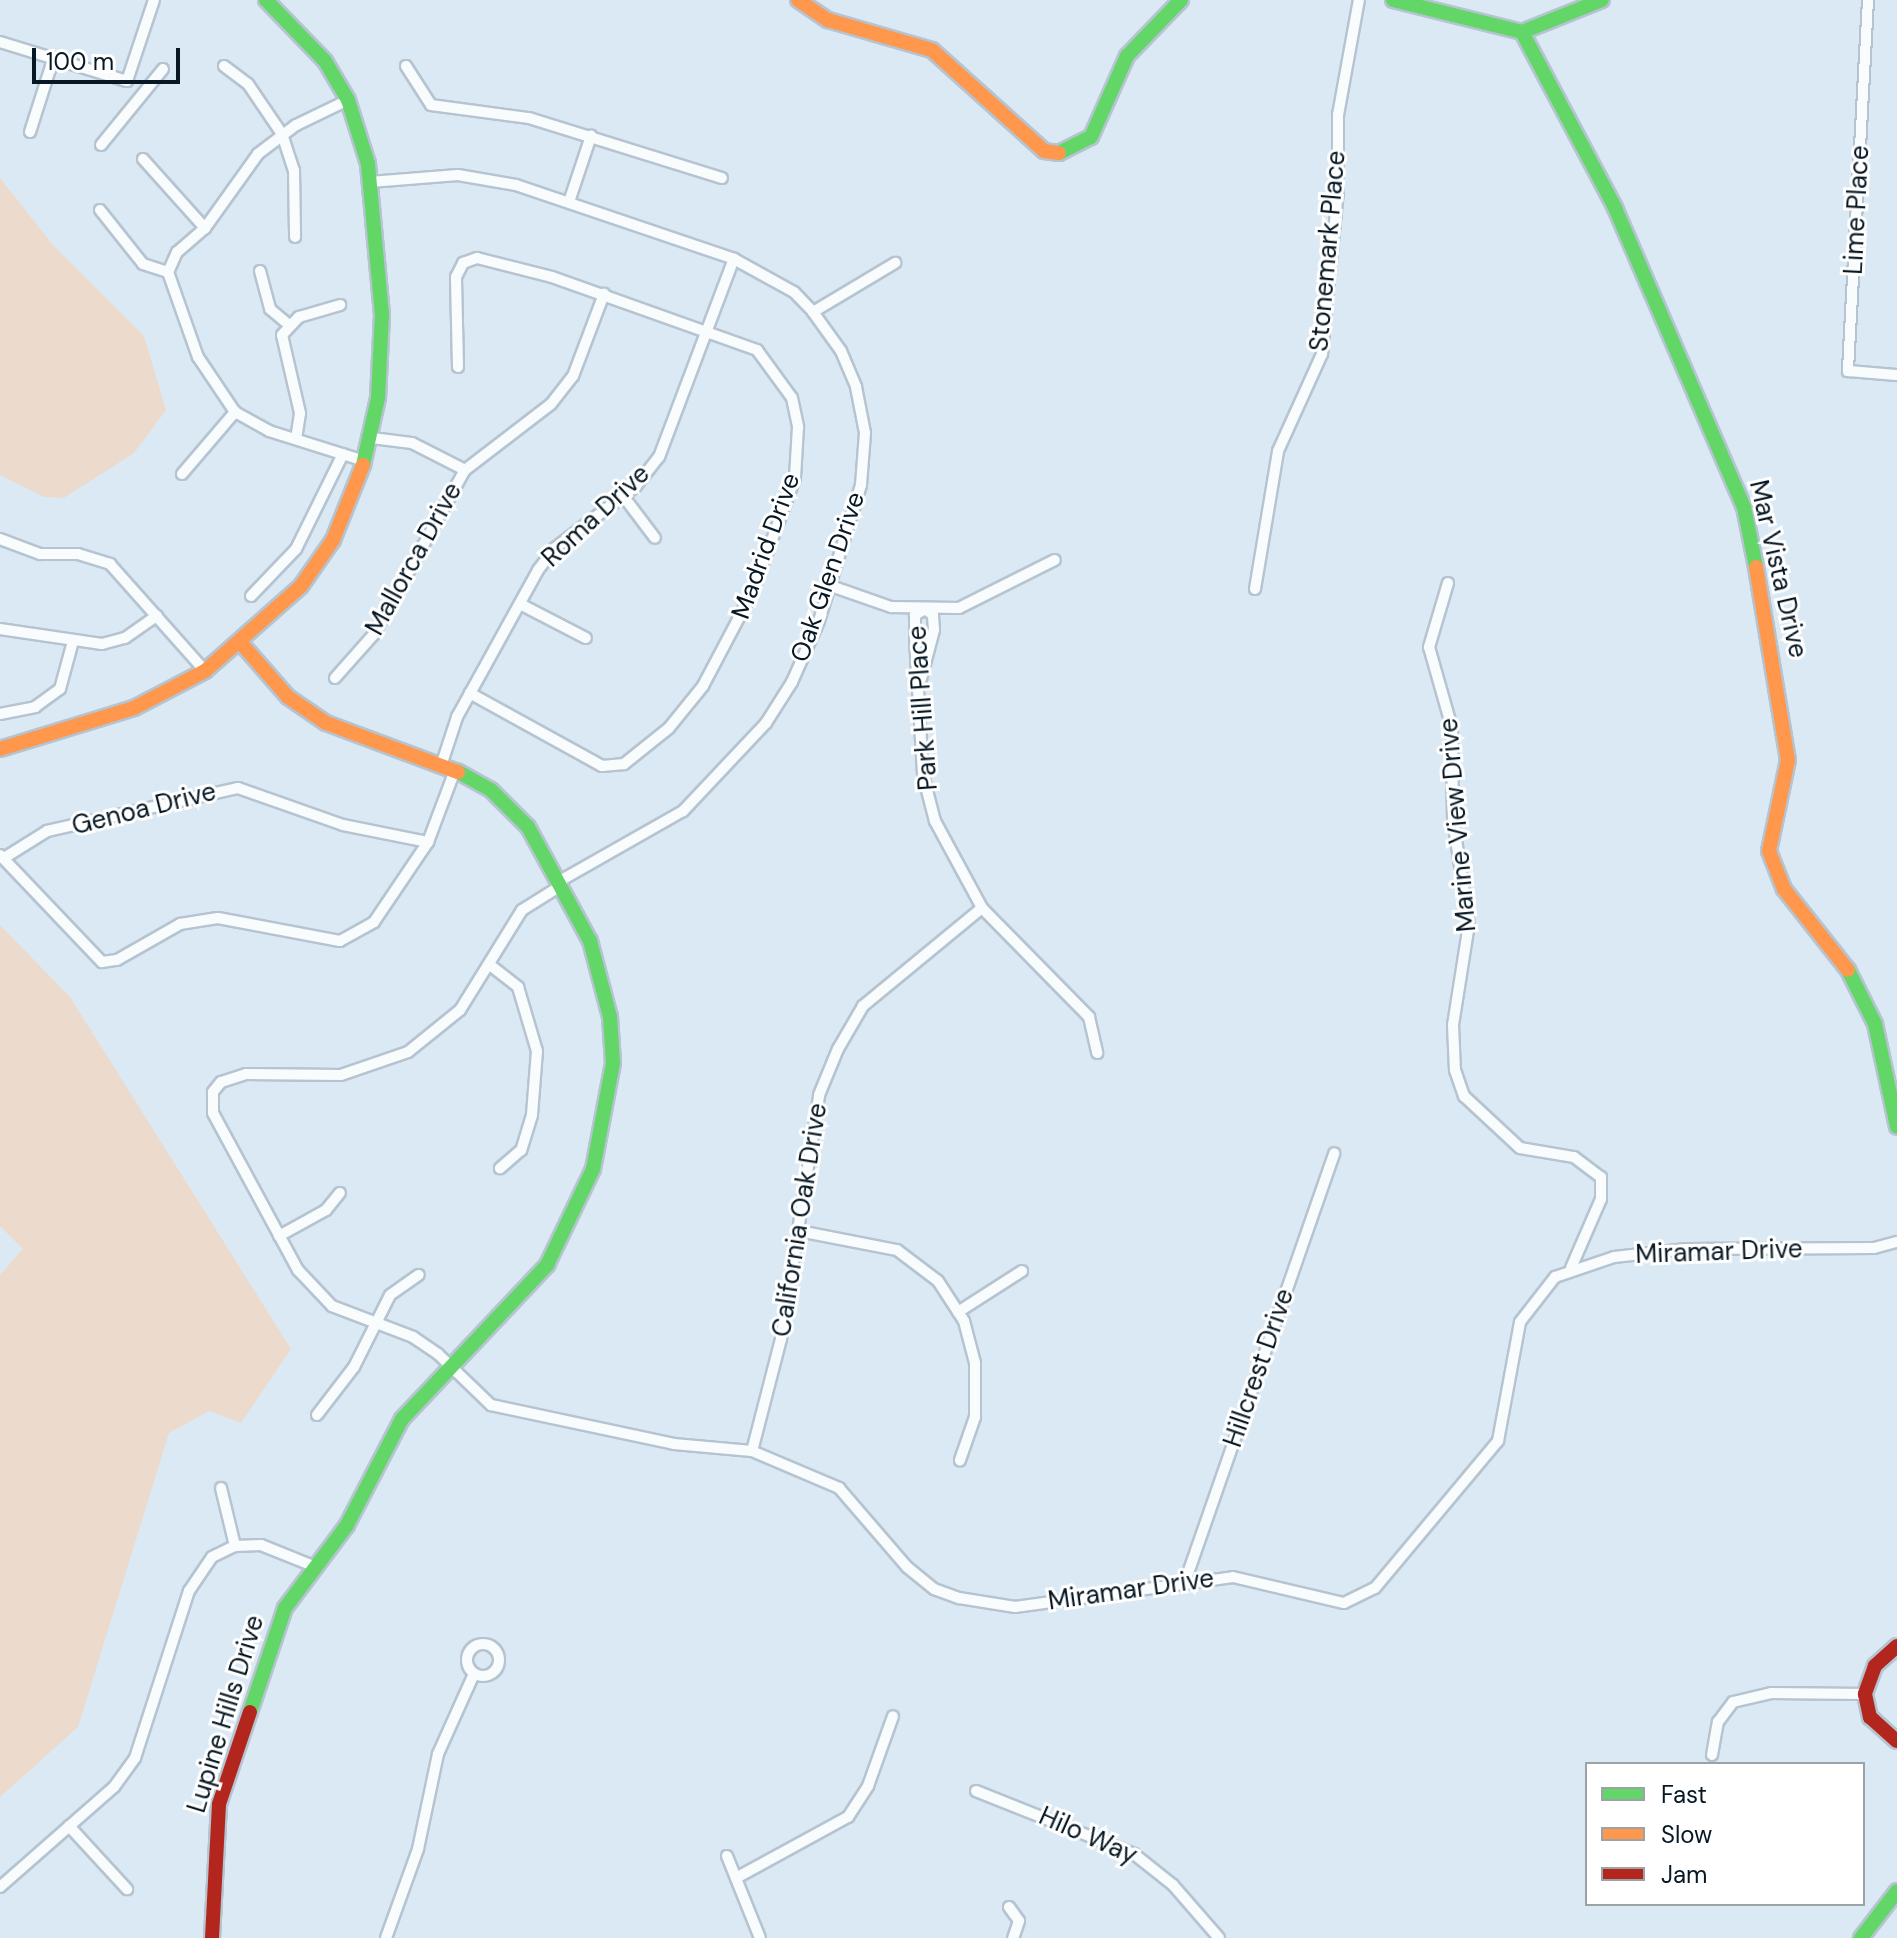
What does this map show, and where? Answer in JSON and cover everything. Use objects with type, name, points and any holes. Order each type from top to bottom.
[{"type":"street","points":[[127,81],[154,0]]},
{"type":"street","points":[[0,749],[134,708],[205,671],[240,642],[309,574],[333,540],[365,461],[372,438],[382,314],[370,182],[348,100],[312,43],[266,0]]},
{"type":"street","points":[[798,0],[828,20],[932,50],[1044,151],[1062,153],[1091,137],[1127,56],[1181,0]]},
{"type":"street","name":"Stonemark Place","points":[[1255,589],[1278,451],[1322,354],[1338,192],[1338,115],[1359,0]]},
{"type":"street","points":[[1393,0],[1522,32],[1602,0]]},
{"type":"street","name":"Lime Place","points":[[1868,0],[1848,371],[1897,375]]},
{"type":"street","name":"Mar Vista Drive","points":[[1522,32],[1615,208],[1744,507],[1776,667],[1788,760],[1769,851],[1784,889],[1858,983],[1878,1035],[1897,1127]]},
{"type":"street","points":[[0,42],[127,81],[142,95]]},
{"type":"street","points":[[30,132],[53,60]]},
{"type":"street","points":[[224,66],[248,84],[282,134],[294,170],[295,237]]},
{"type":"street","points":[[406,66],[431,105],[529,118],[722,178]]},
{"type":"street","points":[[101,145],[163,69]]},
{"type":"street","points":[[348,100],[282,134],[248,165],[205,228],[177,252],[168,272],[198,357],[235,412],[296,439],[365,461]]},
{"type":"street","points":[[569,202],[591,136]]},
{"type":"street","points":[[143,159],[205,228]]},
{"type":"street","name":"Oak Glen Drive","points":[[279,1236],[213,1113],[213,1092],[221,1082],[246,1074],[341,1075],[381,1065],[436,1033],[490,965],[522,910],[561,883],[629,846],[717,780],[792,682],[831,586],[861,485],[865,433],[841,351],[794,292],[734,259],[569,202],[458,175],[370,182]]},
{"type":"street","points":[[100,210],[131,254],[168,272]]},
{"type":"street","name":"Madrid Drive","points":[[458,367],[456,277],[463,263],[477,258],[604,294],[757,350],[775,368],[792,398],[799,455],[753,591],[703,686],[669,728],[615,766],[587,761],[470,693]]},
{"type":"street","name":"Roma Drive","points":[[2,857],[102,962],[117,960],[180,924],[218,918],[340,941],[374,922],[428,842],[470,693],[520,604],[555,548],[624,497],[669,439],[734,259]]},
{"type":"street","points":[[813,312],[895,263]]},
{"type":"street","points":[[260,271],[270,309],[288,324]]},
{"type":"street","name":"Mallorca Drive","points":[[335,678],[374,634],[465,470],[551,404],[581,359],[604,294]]},
{"type":"street","points":[[288,324],[340,305]]},
{"type":"street","points":[[288,324],[282,343],[300,413],[296,439]]},
{"type":"street","points":[[182,474],[235,412]]},
{"type":"street","points":[[372,438],[412,443],[465,470]]},
{"type":"street","points":[[251,596],[296,549],[343,454]]},
{"type":"street","points":[[624,497],[655,538]]},
{"type":"street","points":[[0,539],[40,554],[100,559],[157,616],[205,671]]},
{"type":"street","points":[[831,586],[891,607],[929,612],[985,599],[1055,560]]},
{"type":"street","name":"Marine View Drive","points":[[1448,583],[1429,647],[1452,728],[1453,820],[1469,924],[1453,1025],[1455,1070],[1464,1096],[1520,1148],[1574,1157],[1601,1177],[1601,1199],[1571,1268]]},
{"type":"street","points":[[520,604],[586,638]]},
{"type":"street","points":[[921,679],[929,612]]},
{"type":"street","name":"Park Hill Place","points":[[929,612],[915,615],[921,679],[922,762],[931,806],[982,908],[1089,1017],[1097,1053]]},
{"type":"street","points":[[0,629],[102,644],[125,638],[157,616]]},
{"type":"street","points":[[0,714],[35,707],[60,689],[73,641]]},
{"type":"street","name":"Lupine Hills Drive","points":[[212,1938],[219,1804],[266,1650],[311,1565],[347,1525],[402,1419],[547,1265],[574,1215],[604,1131],[610,1017],[597,960],[561,883],[528,827],[491,790],[448,768],[326,723],[288,697],[240,642]]},
{"type":"street","name":"Genoa Drive","points":[[2,857],[47,831],[238,788],[343,825],[428,842]]},
{"type":"street","name":"California Oak Drive","points":[[752,1451],[781,1339],[819,1095],[838,1049],[863,1006],[982,908]]},
{"type":"street","points":[[490,965],[524,998],[537,1051],[532,1115],[521,1150],[500,1168]]},
{"type":"street","name":"Hillcrest Drive","points":[[1185,1582],[1334,1153]]},
{"type":"street","points":[[279,1236],[326,1210],[340,1193]]},
{"type":"street","points":[[799,1231],[897,1250],[938,1281],[958,1312],[975,1363],[975,1417],[960,1460]]},
{"type":"street","name":"Miramar Drive","points":[[279,1236],[318,1294],[378,1325],[413,1337],[491,1405],[523,1416],[674,1444],[752,1451],[839,1488],[907,1567],[934,1589],[959,1598],[1015,1607],[1233,1577],[1335,1603],[1375,1588],[1498,1441],[1520,1322],[1555,1277],[1571,1268],[1687,1249],[1897,1249]]},
{"type":"street","name":"Miramar Drive","points":[[1874,1248],[1897,1242]]},
{"type":"street","points":[[958,1312],[1022,1271]]},
{"type":"street","points":[[317,1415],[378,1325],[390,1295],[419,1275]]},
{"type":"street","points":[[221,1488],[235,1546]]},
{"type":"street","points":[[0,1887],[69,1826],[135,1758],[195,1578],[212,1557],[235,1546],[261,1545],[311,1565]]},
{"type":"street","points":[[1897,1646],[1875,1666],[1865,1694],[1870,1717],[1897,1741]]},
{"type":"street","points":[[386,1938],[418,1849],[431,1776],[474,1674]]},
{"type":"street","points":[[1712,1755],[1718,1722],[1733,1702],[1771,1693],[1865,1694]]},
{"type":"street","points":[[736,1878],[848,1817],[868,1786],[893,1716]]},
{"type":"street","name":"Hilo Way","points":[[976,1791],[1134,1854],[1173,1885],[1219,1938]]},
{"type":"street","points":[[69,1826],[127,1889]]},
{"type":"street","points":[[727,1856],[760,1938]]},
{"type":"street","points":[[1861,1938],[1897,1891]]},
{"type":"street","points":[[1009,1907],[1019,1921],[1013,1938]]},
{"type":"shaded area","points":[[0,178],[53,245],[144,336],[166,410],[134,453],[64,498],[44,497],[0,475]]},
{"type":"shaded area","points":[[0,925],[70,997],[291,1349],[241,1423],[209,1411],[169,1433],[78,1727],[0,1797],[0,1275],[23,1249],[0,1226]]},
{"type":"traffic: fast","points":[[266,0],[325,61],[348,100],[368,164],[382,314],[378,398],[363,465]]},
{"type":"traffic: fast","points":[[1059,153],[1091,137],[1127,56],[1181,0]]},
{"type":"traffic: fast","points":[[1393,0],[1522,32],[1602,0]]},
{"type":"traffic: fast","points":[[1522,32],[1615,208],[1744,507],[1756,567]]},
{"type":"traffic: fast","points":[[250,1712],[285,1608],[347,1525],[402,1419],[547,1265],[593,1169],[613,1063],[610,1017],[590,941],[528,827],[491,790],[458,772]]},
{"type":"traffic: fast","points":[[1848,970],[1875,1024],[1897,1127]]},
{"type":"traffic: fast","points":[[1861,1938],[1897,1891]]},
{"type":"traffic: slow","points":[[798,0],[828,20],[932,50],[1044,151],[1059,153]]},
{"type":"traffic: slow","points":[[0,749],[134,708],[205,671],[301,586],[333,540],[363,465]]},
{"type":"traffic: slow","points":[[1756,567],[1788,760],[1769,851],[1784,889],[1848,970]]},
{"type":"traffic: slow","points":[[240,642],[288,697],[326,723],[458,772]]},
{"type":"traffic: jam","points":[[1897,1646],[1875,1666],[1865,1694],[1870,1717],[1897,1741]]},
{"type":"traffic: jam","points":[[212,1938],[219,1804],[250,1712]]}]
